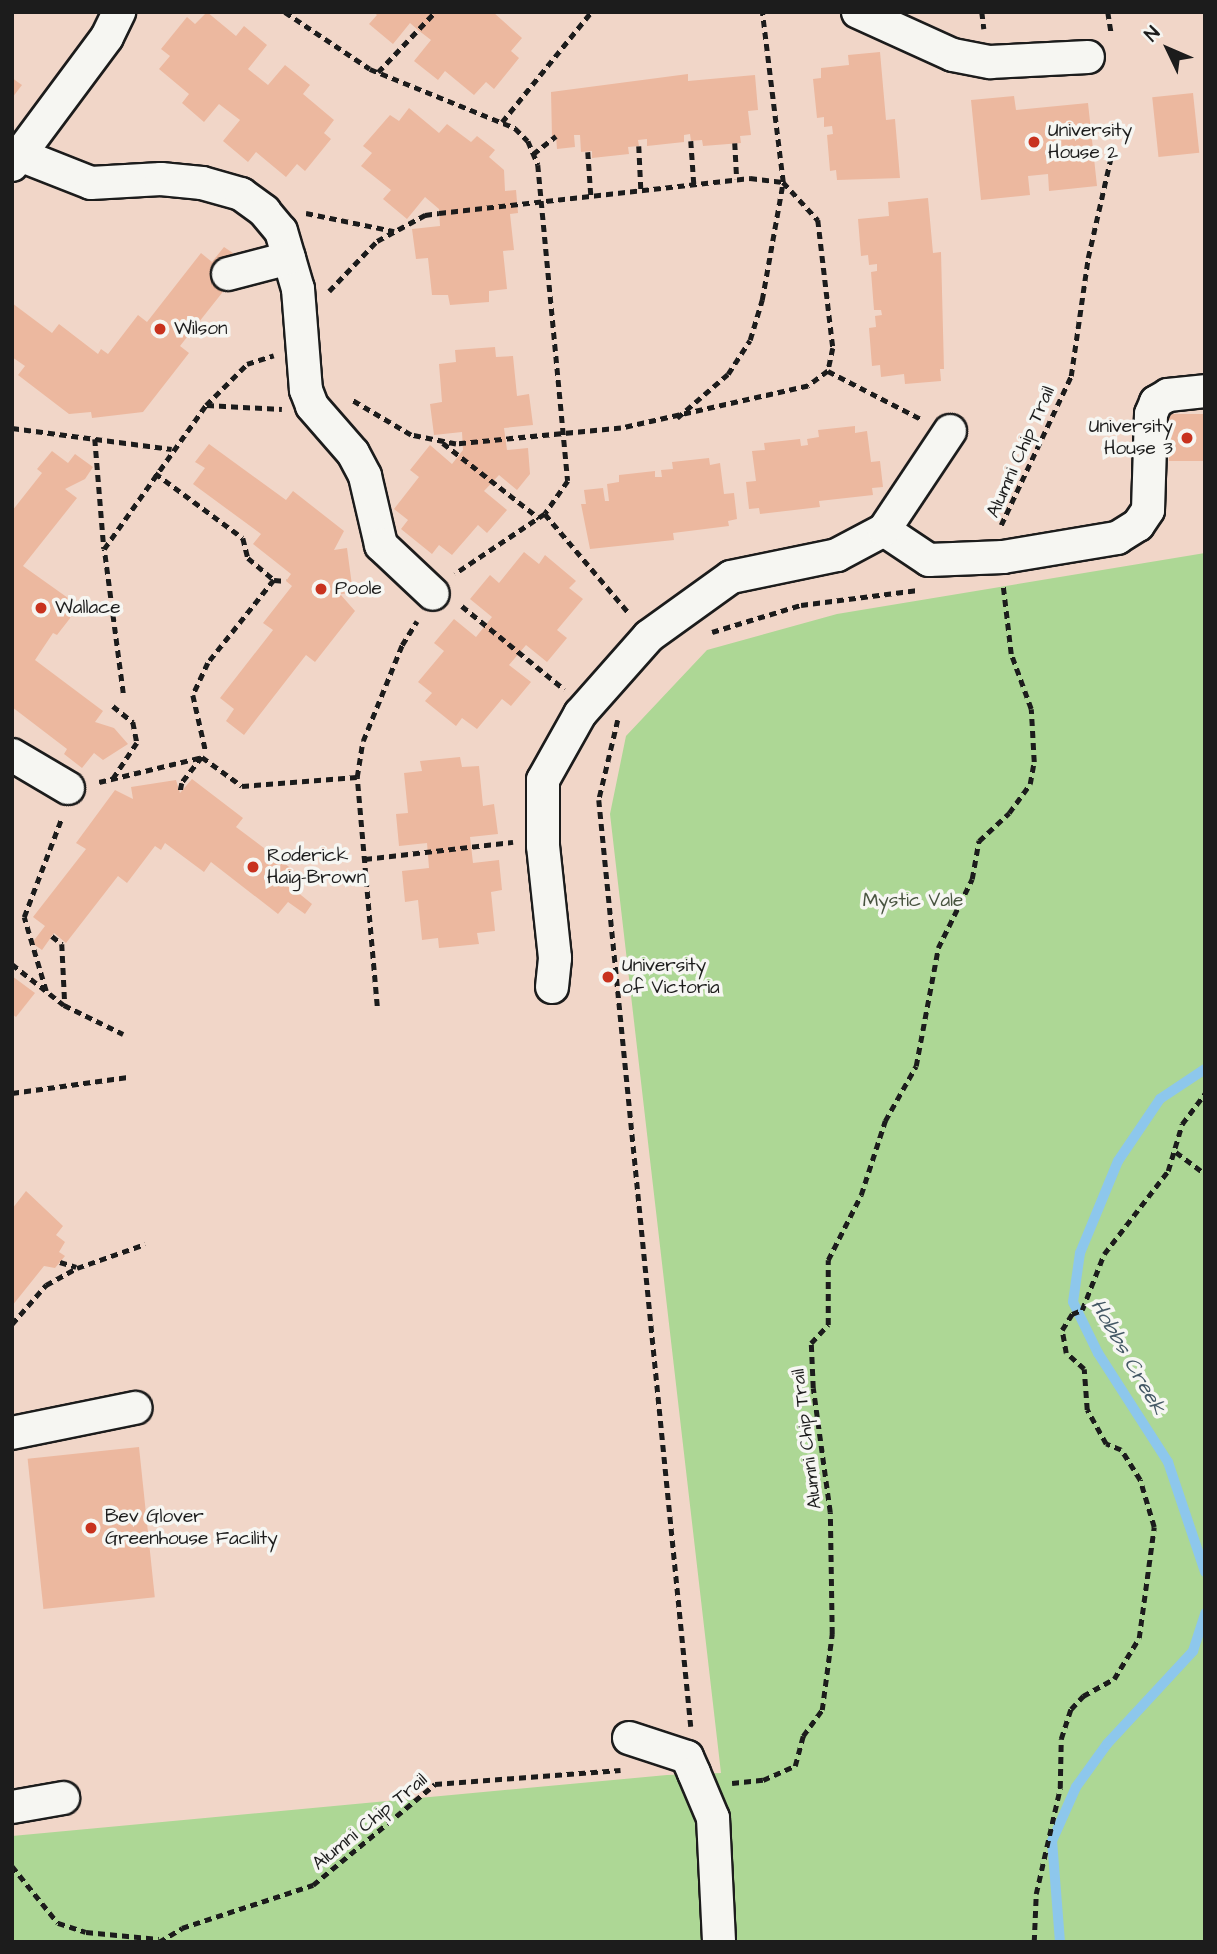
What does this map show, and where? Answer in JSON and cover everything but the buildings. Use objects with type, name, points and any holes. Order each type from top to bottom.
[{"type":"street","points":[[119,12],[107,37],[16,160],[90,183],[161,179],[202,183],[241,194],[281,231],[298,289],[303,352],[312,406],[354,453],[365,476],[382,545],[436,591]]},
{"type":"street","points":[[858,12],[953,55],[990,62],[1046,56],[1088,57]]},
{"type":"street","points":[[228,274],[289,258]]},
{"type":"street","points":[[884,530],[929,559],[1003,557],[1117,538],[1138,524],[1148,510],[1151,414],[1156,402],[1168,395],[1205,391]]},
{"type":"street","points":[[552,987],[555,958],[543,839],[542,780],[580,714],[649,636],[731,577],[837,555],[884,530],[950,431]]},
{"type":"street","points":[[12,755],[68,788]]},
{"type":"street","points":[[12,1433],[135,1408]]},
{"type":"street","points":[[632,1753],[687,1757],[713,1818],[719,1942]]},
{"type":"street","points":[[12,1807],[63,1798]]},
{"type":"path","points":[[285,12],[323,41],[378,72],[502,122],[528,141],[541,200],[564,432],[568,481],[545,514],[462,568],[436,591],[402,645],[363,741],[357,777],[377,1006]]},
{"type":"path","points":[[378,72],[435,12]]},
{"type":"path","points":[[502,122],[591,12]]},
{"type":"path","points":[[675,419],[728,374],[750,340],[762,300],[783,183],[762,12]]},
{"type":"path","points":[[1108,12],[1111,32]]},
{"type":"path","points":[[533,154],[556,136]]},
{"type":"path","points":[[691,141],[694,184]]},
{"type":"path","points":[[736,143],[737,179]]},
{"type":"path","points":[[639,146],[641,189]]},
{"type":"path","points":[[588,152],[592,195]]},
{"type":"path","name":"Alumni Chip Trail","points":[[694,1773],[735,1783],[783,1773],[795,1766],[803,1736],[822,1710],[831,1634],[830,1512],[813,1388],[811,1343],[828,1325],[828,1260],[861,1195],[885,1121],[916,1066],[938,948],[972,879],[979,841],[1009,813],[1030,785],[1034,762],[1031,709],[1006,631],[1001,522],[1071,376],[1088,258],[1111,157]]},
{"type":"path","points":[[324,296],[377,242],[425,215],[737,179],[783,183],[818,220],[832,348],[828,371],[808,386],[675,419],[442,443]]},
{"type":"path","points":[[254,204],[396,231]]},
{"type":"path","points":[[104,549],[172,449],[206,405],[247,365],[271,355],[303,352]]},
{"type":"path","points":[[828,371],[899,410],[950,431]]},
{"type":"path","points":[[340,391],[384,423],[442,443],[539,518]]},
{"type":"path","points":[[206,405],[278,409],[312,406]]},
{"type":"path","points":[[12,428],[172,449]]},
{"type":"path","points":[[95,439],[104,549],[123,693]]},
{"type":"path","points":[[155,474],[243,538],[248,558],[274,580],[286,581]]},
{"type":"path","points":[[545,514],[649,636]]},
{"type":"path","points":[[274,580],[208,663],[193,695],[204,755],[242,786],[357,777]]},
{"type":"path","points":[[709,633],[801,605],[930,589]]},
{"type":"path","points":[[436,591],[542,670]]},
{"type":"path","points":[[113,706],[133,722],[137,743],[113,779]]},
{"type":"path","points":[[620,716],[599,800],[675,1546],[694,1773]]},
{"type":"path","points":[[46,991],[24,916],[59,832],[68,788],[204,755]]},
{"type":"path","points":[[180,793],[181,783],[204,755]]},
{"type":"path","points":[[365,859],[543,839]]},
{"type":"path","points":[[52,936],[62,944],[65,1006]]},
{"type":"path","points":[[12,964],[65,1006],[123,1034]]},
{"type":"path","points":[[12,1093],[128,1077]]},
{"type":"path","points":[[1034,1942],[1036,1894],[1060,1788],[1061,1739],[1071,1709],[1083,1696],[1114,1679],[1139,1638],[1154,1527],[1140,1480],[1121,1450],[1106,1444],[1087,1410],[1084,1369],[1066,1353],[1062,1343],[1062,1330],[1072,1314],[1082,1310],[1104,1254],[1168,1171],[1176,1152],[1182,1124],[1205,1094]]},
{"type":"path","points":[[1176,1152],[1205,1174]]},
{"type":"path","points":[[12,1324],[47,1285],[77,1268],[145,1244]]},
{"type":"path","points":[[60,1262],[77,1268]]},
{"type":"path","name":"Alumni Chip Trail","points":[[159,1940],[313,1885],[435,1784],[632,1753]]},
{"type":"path","points":[[12,1866],[58,1923],[86,1932],[159,1940]]},
{"type":"shaded area","name":"University of Victoria","points":[[12,12],[1205,12],[1205,1942],[12,1942]]},
{"type":"green space","name":"Mystic Vale","points":[[1205,553],[1205,1942],[12,1942],[12,1836],[667,1775],[721,1773],[610,814],[626,736],[707,650],[837,614]]},
{"type":"waterway","name":"Hobbs Creek","points":[[1205,1069],[1160,1099],[1118,1161],[1080,1253],[1073,1302],[1098,1353],[1168,1462],[1205,1572]]},
{"type":"waterway","name":"Hobbs Creek","points":[[1060,1942],[1052,1841],[1076,1787],[1107,1744],[1193,1651],[1205,1613]]},
{"type":"place","name":"University House 2","points":[[1034,142]]},
{"type":"place","name":"Wilson","points":[[160,329]]},
{"type":"place","name":"University House 3","points":[[1187,438]]},
{"type":"place","name":"Poole","points":[[321,589]]},
{"type":"place","name":"Wallace","points":[[41,608]]},
{"type":"place","name":"Roderick Haig-Brown","points":[[253,867]]},
{"type":"place","name":"University of Victoria","points":[[608,977]]},
{"type":"place","name":"Bev Glover Greenhouse Facility","points":[[91,1528]]}]
